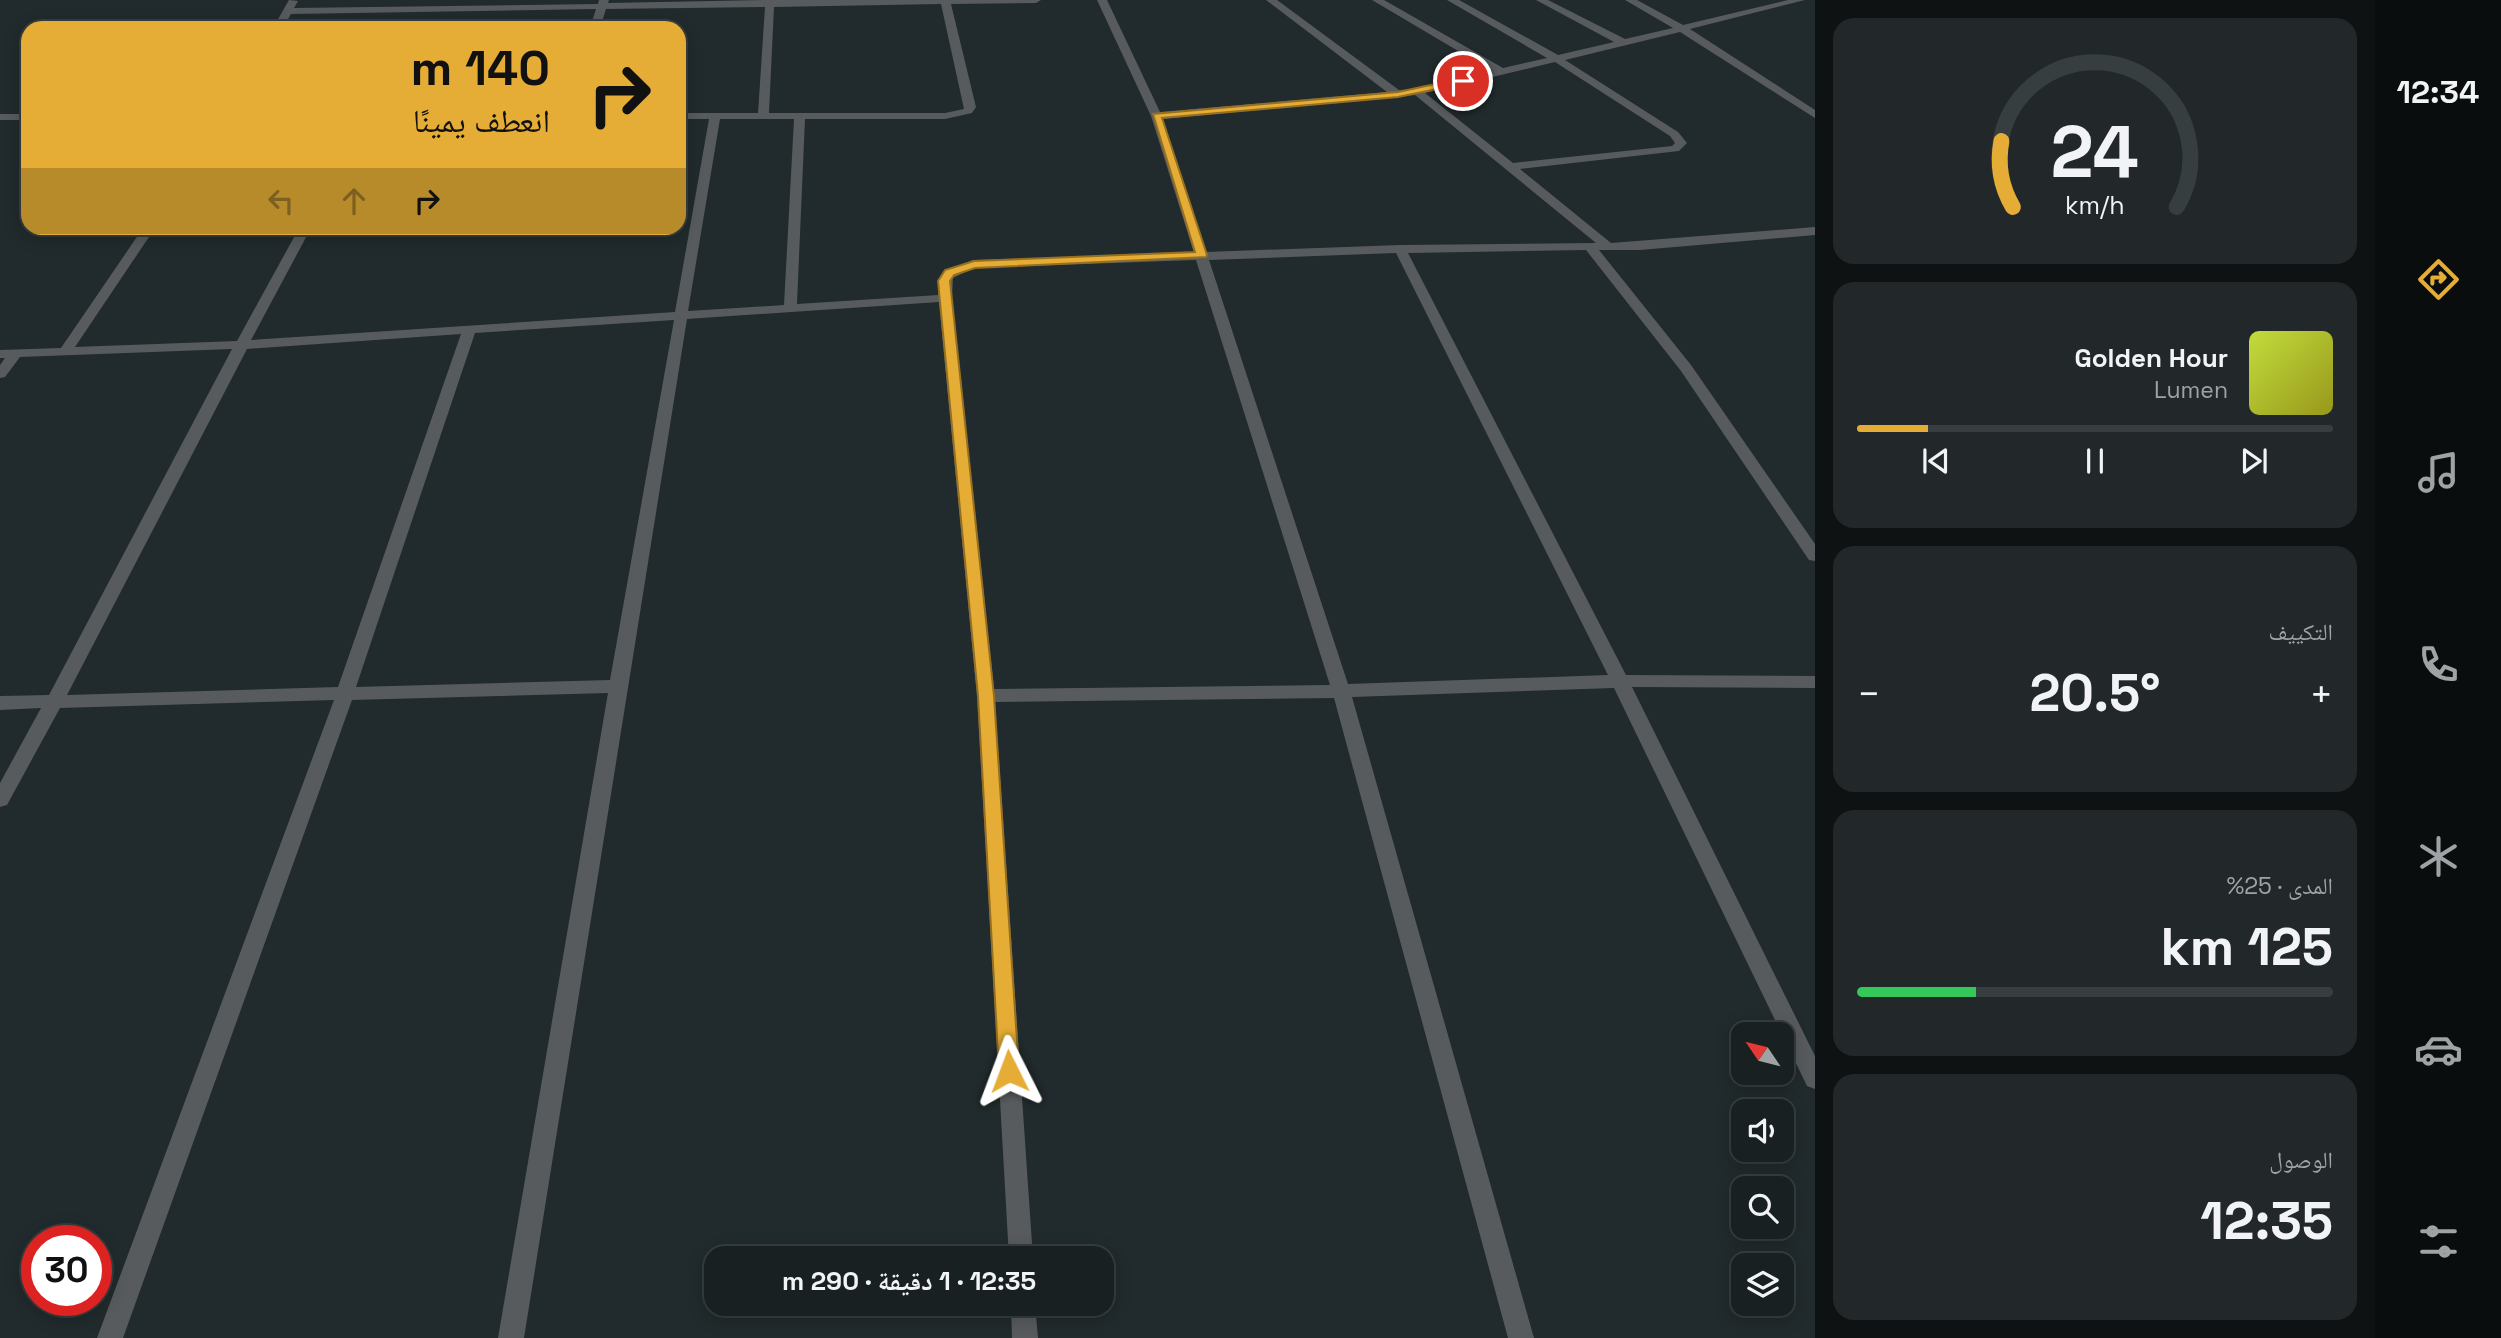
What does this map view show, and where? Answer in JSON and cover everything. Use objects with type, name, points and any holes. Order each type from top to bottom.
[{"type":"street","points":[[282,21],[294,0]]},
{"type":"street","points":[[686,116],[945,116],[968,111],[971,107],[945,0]]},
{"type":"street","points":[[288,11],[603,4],[1036,0]]},
{"type":"street","points":[[1102,0],[1156,116],[1341,691],[1521,1338]]},
{"type":"street","points":[[1271,0],[1398,94]]},
{"type":"street","points":[[1377,0],[1502,72]]},
{"type":"street","points":[[1451,0],[1557,59],[1681,141],[1681,145],[1675,149],[1511,167]]},
{"type":"street","points":[[1541,0],[1625,44]]},
{"type":"street","points":[[1630,0],[1683,29],[1815,115]]},
{"type":"street","points":[[1156,116],[1417,92],[1802,0],[1815,6]]},
{"type":"street","points":[[764,116],[770,2]]},
{"type":"street","points":[[597,21],[603,4]]},
{"type":"street","points":[[1417,92],[1609,247]]},
{"type":"street","points":[[511,1338],[715,116]]},
{"type":"street","points":[[790,309],[800,116]]},
{"type":"street","points":[[0,117],[21,117]]},
{"type":"street","points":[[1019,1246],[986,696],[945,298],[944,281],[949,273],[974,264],[1401,249],[1666,245],[1815,231]]},
{"type":"street","points":[[65,352],[144,235]]},
{"type":"street","points":[[0,800],[56,701],[239,345],[301,235]]},
{"type":"street","points":[[1590,247],[1686,369],[1815,555]]},
{"type":"street","points":[[1401,249],[1620,681],[1815,1079]]},
{"type":"street","points":[[0,354],[239,345],[945,298]]},
{"type":"street","points":[[110,1338],[346,691],[469,331]]},
{"type":"street","points":[[0,374],[15,354]]},
{"type":"street","points":[[986,696],[1341,691],[1620,681],[1815,682]]},
{"type":"street","points":[[0,703],[346,691],[618,686]]},
{"type":"street","points":[[1024,1316],[1025,1338]]},
{"type":"route","points":[[1009,1071],[986,696],[944,281],[949,273],[959,267],[974,264],[1202,255],[1156,116],[1417,92],[1463,81]]}]
